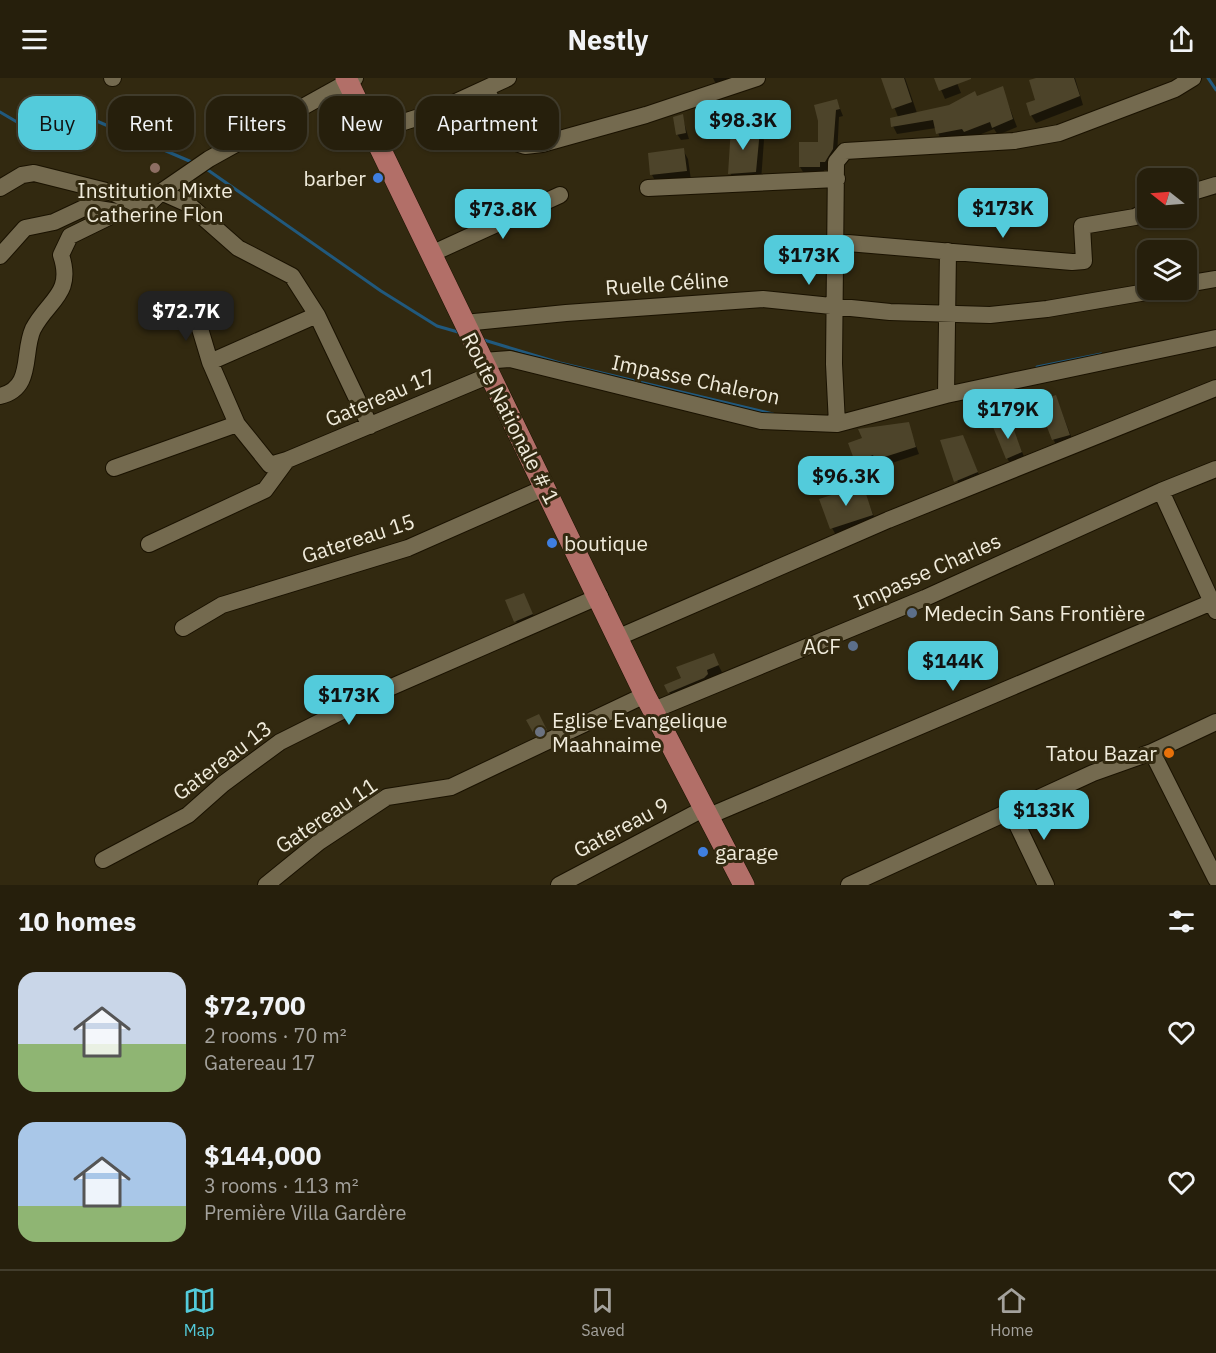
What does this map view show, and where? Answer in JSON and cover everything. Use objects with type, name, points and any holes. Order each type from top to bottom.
[{"type":"main road","name":"Route Nationale # 1","points":[[350,79],[357,96]]},
{"type":"main road","name":"Route Nationale # 1","points":[[381,150],[650,702],[744,885]]},
{"type":"street","points":[[404,122],[432,113],[508,78]]},
{"type":"street","points":[[486,89],[513,141],[525,146],[542,144],[646,115],[757,78]]},
{"type":"street","points":[[837,424],[834,364],[836,162],[845,151],[1014,141],[1059,133],[1175,89],[1193,78]]},
{"type":"street","points":[[1,185],[22,175],[34,173],[114,193],[134,203],[150,203],[161,192],[209,159],[350,79]]},
{"type":"street","points":[[648,188],[837,179]]},
{"type":"street","points":[[1197,191],[1216,185]]},
{"type":"street","points":[[161,192],[188,204],[238,248],[292,276],[317,315],[370,426]]},
{"type":"street","points":[[431,254],[561,195]]},
{"type":"street","points":[[0,396],[17,387],[25,375],[28,344],[34,328],[60,295],[65,268],[61,255],[70,236],[134,203]]},
{"type":"street","points":[[0,256],[25,228],[54,222],[86,207],[115,214]]},
{"type":"street","points":[[836,242],[1084,261],[1082,226],[1137,216]]},
{"type":"street","points":[[946,395],[945,314],[948,251]]},
{"type":"street","points":[[1197,283],[1216,279]]},
{"type":"street","name":"Ruelle Céline","points":[[464,323],[763,299],[890,312],[990,315],[1047,309],[1137,294]]},
{"type":"street","points":[[195,312],[210,362],[237,424],[270,465],[287,460]]},
{"type":"street","points":[[210,362],[317,315]]},
{"type":"street","name":"Impasse Chaleron","points":[[486,368],[510,359],[761,421],[837,424],[946,395],[1216,338]]},
{"type":"street","name":"Gatereau 17","points":[[287,460],[370,426],[486,368]]},
{"type":"street","points":[[619,637],[888,520],[1216,388]]},
{"type":"street","points":[[114,468],[237,424]]},
{"type":"street","points":[[149,544],[266,490],[287,460]]},
{"type":"street","name":"Impasse Charles","points":[[650,702],[925,598],[1161,491],[1216,469]]},
{"type":"street","name":"Gatereau 15","points":[[183,627],[222,605],[408,548],[546,487]]},
{"type":"street","points":[[1161,491],[1214,607]]},
{"type":"street","name":"Gatereau 13","points":[[103,860],[188,815],[223,784],[280,742],[380,692],[600,596]]},
{"type":"street","name":"Gatereau 9","points":[[559,885],[707,812],[1214,607]]},
{"type":"street","name":"Gatereau 11","points":[[266,885],[319,842],[387,797],[451,787],[650,702]]},
{"type":"street","points":[[849,885],[1093,773],[1152,752],[1216,722]]},
{"type":"street","points":[[1152,752],[1216,879]]},
{"type":"street","points":[[1011,812],[1046,885]]},
{"type":"building","points":[[881,78],[904,78],[912,102],[892,109]]},
{"type":"building","points":[[934,78],[971,78],[971,79],[939,91]]},
{"type":"building","points":[[1074,78],[1080,96],[1030,116],[1026,103],[1035,100],[1029,80]]},
{"type":"building","points":[[1003,86],[1013,119],[992,128],[990,122],[964,132],[962,129],[936,134],[933,120],[891,127],[890,118],[949,105],[975,91],[977,96]]},
{"type":"building","points":[[837,99],[840,109],[836,110],[833,149],[825,162],[820,162],[820,167],[799,167],[799,142],[818,142],[818,121],[814,105]]},
{"type":"building","points":[[683,114],[686,133],[676,135],[673,117]]},
{"type":"building","points":[[731,127],[760,130],[756,172],[728,174]]},
{"type":"building","points":[[684,148],[687,171],[650,175],[648,153]]},
{"type":"building","points":[[1056,395],[1070,435],[1052,440],[1037,401]]},
{"type":"building","points":[[909,422],[916,447],[875,460],[873,455],[855,462],[848,443],[862,438],[858,429]]},
{"type":"building","points":[[1011,422],[1022,452],[1006,459],[993,427]]},
{"type":"building","points":[[963,435],[978,472],[954,482],[940,440]]},
{"type":"building","points":[[863,485],[873,515],[830,529],[819,499]]},
{"type":"building","points":[[524,593],[533,614],[514,622],[505,600]]},
{"type":"building","points":[[714,653],[719,665],[707,670],[708,674],[704,678],[668,693],[664,685],[681,678],[676,667]]},
{"type":"building","points":[[539,714],[547,730],[535,736],[526,720]]},
{"type":"waterway","points":[[1208,78],[1216,90]]},
{"type":"waterway","points":[[0,112],[34,132],[59,122],[92,119],[194,163]]},
{"type":"waterway","points":[[205,168],[381,291],[437,326],[458,332]]},
{"type":"waterway","points":[[484,340],[560,363],[773,414]]},
{"type":"waterway","points":[[1037,367],[1101,354]]},
{"type":"place","name":"Institution Mixte Catherine Flon","points":[[155,168]]},
{"type":"place","name":"barber","points":[[378,178]]},
{"type":"place","name":"boutique","points":[[552,543]]},
{"type":"place","name":"Medecin Sans Frontière","points":[[912,613]]},
{"type":"place","name":"ACF","points":[[853,646]]},
{"type":"place","name":"Eglise Evangelique Maahnaime","points":[[540,732]]},
{"type":"place","name":"Tatou Bazar","points":[[1169,753]]},
{"type":"place","name":"garage","points":[[703,852]]}]
